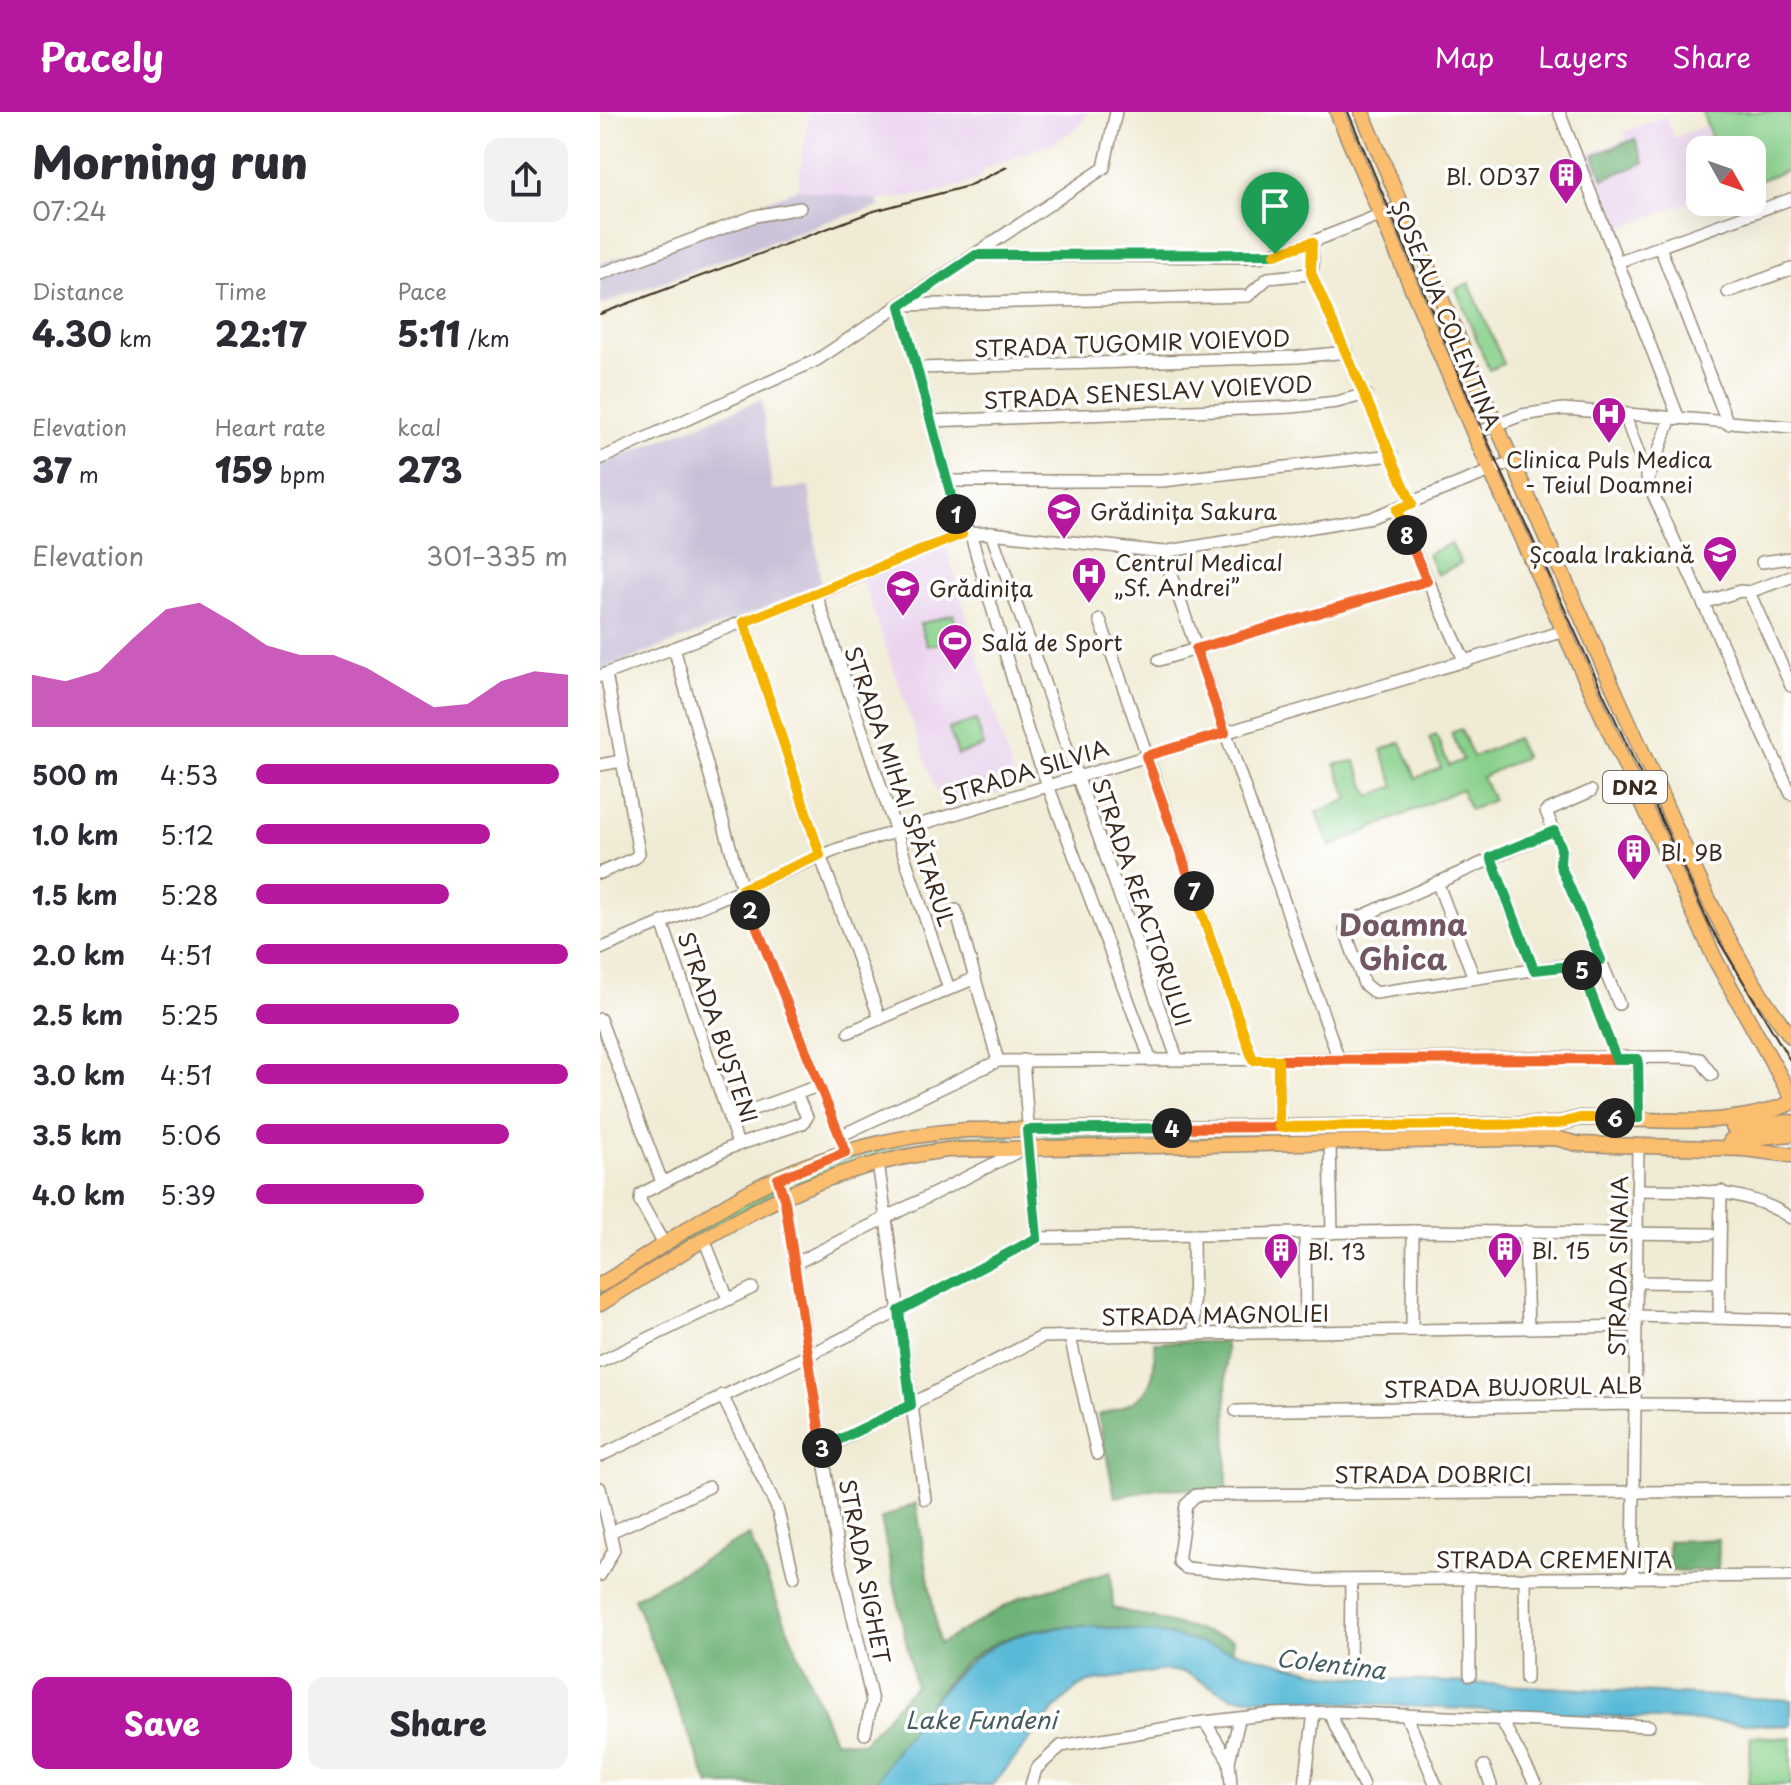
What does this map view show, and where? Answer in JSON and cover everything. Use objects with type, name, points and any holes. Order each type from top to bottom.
[{"type":"main road","name":"ȘOSEAUA COLENTINA","points":[[1337,112],[1391,211],[1494,425],[1721,919],[1791,1036]]},
{"type":"main road","name":"ȘOSEAUA COLENTINA","points":[[1362,112],[1391,211],[1474,434],[1701,930],[1791,1096]]},
{"type":"main road","points":[[601,1302],[783,1195],[831,1175],[878,1162],[947,1150],[1330,1144],[1556,1131],[1580,1118],[1746,1118],[1791,1103]]},
{"type":"main road","points":[[1705,1134],[1791,1122]]},
{"type":"main road","points":[[600,1285],[727,1205],[778,1179],[846,1152],[942,1132],[1279,1127],[1791,1134]]},
{"type":"main road","points":[[1556,1131],[1578,1144],[1744,1149],[1791,1155]]},
{"type":"street","points":[[600,459],[799,371],[976,255],[1104,168],[1116,112]]},
{"type":"street","points":[[1559,112],[1675,418],[1648,480]]},
{"type":"street","points":[[1617,262],[1791,199]]},
{"type":"street","points":[[600,274],[758,215],[800,208]]},
{"type":"street","points":[[976,255],[1259,257],[1312,242],[1391,211]]},
{"type":"street","points":[[1312,242],[1311,273],[1412,504]]},
{"type":"street","points":[[1660,247],[1728,424]]},
{"type":"street","points":[[1259,257],[1268,278]]},
{"type":"street","points":[[1728,292],[1791,269]]},
{"type":"street","points":[[900,306],[1248,296],[1268,278],[1311,273]]},
{"type":"street","points":[[900,306],[947,481],[1007,667],[1047,785],[1150,1058]]},
{"type":"street","name":"STRADA TUGOMIR VOIEVOD","points":[[918,368],[1297,357],[1347,352]]},
{"type":"street","name":"STRADA SENESLAV VOIEVOD","points":[[931,421],[1292,407],[1337,402],[1366,394]]},
{"type":"street","points":[[1474,434],[1547,410],[1791,427]]},
{"type":"street","points":[[1624,413],[1648,480],[1791,794]]},
{"type":"street","points":[[947,481],[1162,481],[1392,455]]},
{"type":"street","points":[[600,873],[635,858],[639,853],[603,675],[966,533],[991,533],[1163,552],[1396,510],[1511,463]]},
{"type":"street","points":[[1396,510],[1465,662]]},
{"type":"street","name":"STRADA REACTORULUI","points":[[991,533],[1177,1058]]},
{"type":"street","points":[[1163,552],[1339,1060]]},
{"type":"street","points":[[1762,562],[1791,558]]},
{"type":"street","points":[[1703,603],[1740,591],[1749,592],[1791,577]]},
{"type":"street","points":[[1159,660],[1427,581]]},
{"type":"street","points":[[1749,592],[1791,686]]},
{"type":"street","name":"STRADA MIHAI SPĂTARUL","points":[[816,594],[893,831],[949,989]]},
{"type":"street","points":[[1100,620],[1253,1060]]},
{"type":"street","points":[[744,622],[820,855],[880,1019]]},
{"type":"street","name":"STRADA SILVIA","points":[[600,949],[820,855],[1564,631]]},
{"type":"street","points":[[674,648],[742,889],[846,1152]]},
{"type":"street","points":[[600,765],[621,761]]},
{"type":"street","points":[[1591,791],[1546,811],[1561,847],[1560,865],[1619,1004]]},
{"type":"street","points":[[1554,831],[1346,925],[1364,984],[1370,992],[1380,992],[1601,960]]},
{"type":"street","points":[[1491,857],[1534,970]]},
{"type":"street","points":[[1437,882],[1474,978]]},
{"type":"street","points":[[956,910],[998,1061]]},
{"type":"street","name":"STRADA BUȘTENI","points":[[662,922],[738,1144]]},
{"type":"street","points":[[1580,965],[1616,1059]]},
{"type":"street","points":[[849,1032],[973,979]]},
{"type":"street","points":[[600,1019],[662,1182]]},
{"type":"street","points":[[840,1136],[998,1061],[1695,1058],[1704,1062],[1712,1075]]},
{"type":"street","points":[[1638,1059],[1639,1118]]},
{"type":"street","points":[[1023,1060],[1037,1238]]},
{"type":"street","points":[[1278,1060],[1279,1127]]},
{"type":"street","points":[[729,1118],[818,1086]]},
{"type":"street","points":[[665,1246],[639,1198],[643,1192],[738,1144],[806,1121],[796,1094]]},
{"type":"street","points":[[1330,1144],[1332,1233]]},
{"type":"street","points":[[794,1264],[1029,1147]]},
{"type":"street","name":"STRADA SINAIA","points":[[1633,1578],[1638,1147]]},
{"type":"street","points":[[878,1162],[925,1499]]},
{"type":"street","name":"STRADA SIGHET","points":[[778,1179],[847,1598],[872,1701],[865,1734]]},
{"type":"street","points":[[1637,1190],[1721,1191],[1751,1197],[1791,1218]]},
{"type":"street","points":[[1719,1318],[1721,1191]]},
{"type":"street","points":[[1412,1330],[1413,1231]]},
{"type":"street","points":[[600,1456],[899,1311],[1037,1238],[1413,1231],[1710,1234]]},
{"type":"street","points":[[1525,1231],[1528,1328]]},
{"type":"street","points":[[1305,1234],[1306,1332]]},
{"type":"street","points":[[1193,1235],[1194,1334]]},
{"type":"street","points":[[704,1239],[728,1299]]},
{"type":"street","points":[[1636,1282],[1720,1283]]},
{"type":"street","points":[[600,1362],[752,1288]]},
{"type":"street","name":"STRADA MAGNOLIEI","points":[[822,1450],[1042,1337],[1528,1328],[1719,1318],[1791,1320]]},
{"type":"street","points":[[1070,1337],[1097,1454]]},
{"type":"street","points":[[722,1395],[777,1508],[794,1577]]},
{"type":"street","name":"STRADA BUJORUL ALB","points":[[1236,1411],[1635,1404],[1791,1405]]},
{"type":"street","points":[[611,1532],[709,1487]]},
{"type":"street","points":[[600,1489],[614,1550],[600,1575]]},
{"type":"street","name":"STRADA DOBRICI","points":[[1317,1580],[1182,1565],[1179,1555],[1189,1498],[1233,1494],[1791,1491]]},
{"type":"street","name":"STRADA CREMENIȚA","points":[[1317,1580],[1791,1576]]},
{"type":"street","points":[[1525,1578],[1526,1679]]},
{"type":"street","points":[[1469,1579],[1470,1675]]},
{"type":"street","points":[[1350,1671],[1351,1580]]},
{"type":"street","points":[[1305,1785],[1314,1712]]},
{"type":"street","points":[[1329,1712],[1363,1785]]},
{"type":"street","points":[[1031,1785],[1036,1769],[1049,1753],[1061,1746],[1205,1722],[1329,1712],[1649,1726]]},
{"type":"street","points":[[1406,1715],[1436,1785]]},
{"type":"street","points":[[1501,1719],[1536,1785]]},
{"type":"street","points":[[1231,1785],[1229,1761],[1239,1720]]},
{"type":"street","points":[[1205,1722],[1229,1761]]},
{"type":"street","points":[[1484,1766],[1491,1785]]},
{"type":"shaded area","points":[[809,112],[1088,112],[1079,127],[1051,144],[984,169],[979,180],[933,194],[876,200],[798,189]]},
{"type":"shaded area","points":[[1665,116],[1674,138],[1705,126],[1709,136],[1686,136],[1686,203],[1617,230],[1588,154],[1626,139],[1624,132]]},
{"type":"shaded area","points":[[798,189],[876,200],[880,207],[831,220],[600,305],[600,264]]},
{"type":"shaded area","points":[[762,399],[772,490],[809,487],[821,587],[600,670],[600,465]]},
{"type":"shaded area","points":[[946,547],[1017,788],[943,810],[862,580]]},
{"type":"green space","points":[[1702,112],[1791,112],[1791,169],[1766,178],[1766,136],[1711,136]]},
{"type":"green space","points":[[1635,139],[1644,163],[1603,179],[1594,155]]},
{"type":"green space","points":[[1469,283],[1504,364],[1489,370],[1456,289]]},
{"type":"green space","points":[[1451,543],[1461,563],[1437,575],[1428,554]]},
{"type":"green space","points":[[953,614],[960,637],[927,646],[920,624]]},
{"type":"green space","points":[[976,720],[984,746],[958,755],[949,729]]},
{"type":"green space","points":[[1461,729],[1473,757],[1516,738],[1525,757],[1482,777],[1493,800],[1470,810],[1461,789],[1330,847],[1317,812],[1349,799],[1335,764],[1355,761],[1370,796],[1395,786],[1381,750],[1401,742],[1416,778],[1441,768],[1429,738],[1436,735],[1449,766],[1463,760],[1451,733]]},
{"type":"green space","points":[[1271,1133],[1275,1137],[1043,1141],[1047,1135]]},
{"type":"green space","points":[[961,1135],[1011,1136],[1011,1140],[933,1146],[835,1169],[797,1183],[791,1180],[852,1155]]},
{"type":"green space","points":[[773,1186],[773,1193],[607,1296],[601,1293],[753,1195]]},
{"type":"green space","points":[[1154,1342],[1226,1342],[1227,1491],[1164,1488],[1115,1497],[1098,1415],[1127,1405],[1144,1392],[1153,1373]]},
{"type":"green space","points":[[916,1503],[939,1644],[1021,1597],[1111,1572],[1113,1608],[1233,1639],[1233,1653],[1135,1630],[1065,1627],[1031,1631],[999,1641],[971,1658],[955,1673],[895,1753],[876,1785],[709,1785],[634,1598],[749,1535],[834,1740],[863,1743],[915,1685],[881,1519]]},
{"type":"green space","points":[[1719,1539],[1718,1570],[1669,1571],[1668,1541]]},
{"type":"green space","points":[[1751,1736],[1791,1738],[1791,1785],[1748,1785]]},
{"type":"water","name":"Lake Fundeni","points":[[1089,1626],[1160,1633],[1333,1676],[1791,1700],[1791,1726],[1232,1697],[1186,1673],[1166,1670],[1089,1682],[1077,1688],[1054,1710],[993,1785],[876,1785],[889,1761],[934,1700],[969,1662],[1008,1639],[1031,1632]]},
{"type":"tram line","points":[[1348,112],[1483,431],[1710,926],[1791,1062]]},
{"type":"railway","points":[[600,314],[874,211],[968,186],[1007,167]]},
{"type":"place","name":"Bl. OD37","points":[[1566,206]]},
{"type":"place","name":"Clinica Puls Medica - Teiul Doamnei","points":[[1609,445]]},
{"type":"place","name":"Grădinița Sakura","points":[[1064,541]]},
{"type":"place","name":"Școala Irakiană","points":[[1720,584]]},
{"type":"place","name":"Centrul Medical „Sf. Andrei”","points":[[1089,605]]},
{"type":"place","name":"Grădinița","points":[[903,618]]},
{"type":"place","name":"Sală de Sport","points":[[955,672]]},
{"type":"place","name":"Bl. 9B","points":[[1634,882]]},
{"type":"place","name":"Bl. 15","points":[[1505,1280]]},
{"type":"place","name":"Bl. 13","points":[[1281,1281]]},
{"type":"district","name":"Doamna Ghica","points":[[1403,940]]},
{"type":"route","points":[[1275,254],[1259,257],[976,255],[900,306],[962,534],[744,622],[820,855],[742,889],[810,1068],[846,1152],[778,1179],[785,1202],[822,1450],[911,1405],[899,1311],[1037,1238],[1027,1130],[1279,1127],[1278,1060],[1616,1059],[1580,965],[1534,970],[1491,857],[1554,831],[1561,847],[1560,865],[1601,960],[1580,965],[1598,1012],[1616,1059],[1638,1059],[1639,1118],[1580,1118],[1557,1124],[1279,1127],[1279,1117],[1278,1060],[1253,1060],[1146,756],[1225,733],[1196,649],[1427,581],[1396,510],[1412,504],[1311,273],[1312,242],[1275,254]]},
{"type":"water label","name":"Colentina","points":[[1331,1663]]}]
